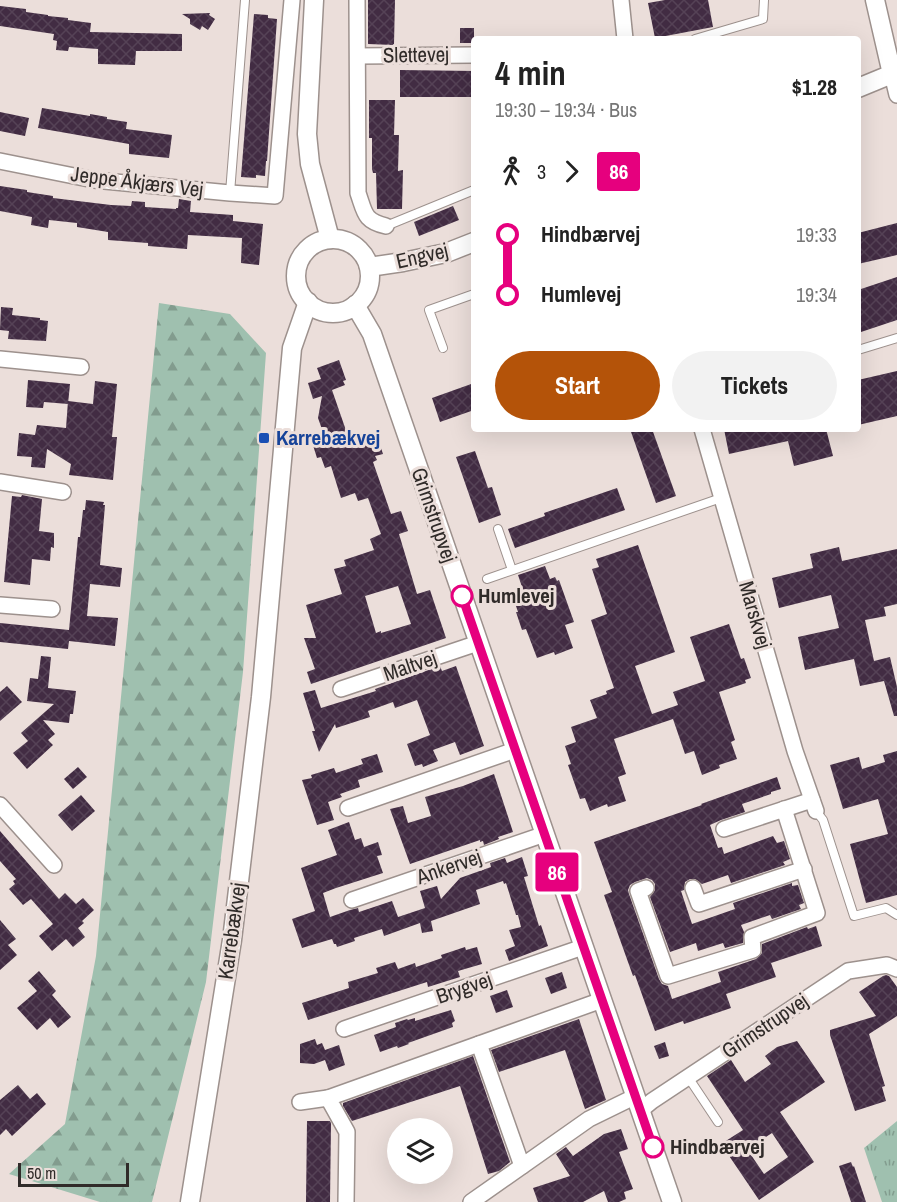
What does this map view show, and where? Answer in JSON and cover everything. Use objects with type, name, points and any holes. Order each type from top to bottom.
[{"type":"street","name":"Jeppe Åkjærs Vej","points":[[0,161],[94,180],[275,196],[292,0]]},
{"type":"street","points":[[314,0],[307,134],[310,164],[330,239]]},
{"type":"street","points":[[357,0],[358,194],[366,216],[373,223],[386,226]]},
{"type":"street","points":[[621,0],[625,36]]},
{"type":"street","points":[[875,0],[897,95]]},
{"type":"street","name":"Slettevej","points":[[358,56],[471,55]]},
{"type":"street","points":[[861,87],[892,74]]},
{"type":"street","points":[[330,239],[350,243],[359,249],[369,267],[368,288],[355,305],[346,310],[326,312],[316,308],[300,293],[297,269],[301,258],[308,248],[319,242],[330,239]]},
{"type":"street","name":"Engvej","points":[[369,267],[446,253],[471,243]]},
{"type":"street","name":"Karrebækvej","points":[[190,1202],[232,940],[261,698],[292,348],[308,302]]},
{"type":"street","name":"Grimstrupvej","points":[[355,305],[372,333],[672,1202]]},
{"type":"street","points":[[0,359],[81,368]]},
{"type":"street","name":"Marskvej","points":[[703,432],[795,751],[814,806]]},
{"type":"street","points":[[0,482],[63,492]]},
{"type":"street","points":[[0,605],[52,609]]},
{"type":"street","name":"Maltvej","points":[[341,689],[478,643]]},
{"type":"street","points":[[348,808],[515,750]]},
{"type":"street","points":[[0,805],[54,865]]},
{"type":"street","points":[[724,829],[784,809],[814,806]]},
{"type":"street","points":[[646,888],[638,891],[668,976],[753,950],[752,937],[817,913],[784,809]]},
{"type":"street","name":"Ankervej","points":[[352,900],[545,834]]},
{"type":"street","points":[[693,888],[699,904],[804,869]]},
{"type":"street","name":"Brygvej","points":[[344,1029],[583,947]]},
{"type":"street","name":"Grimstrupvej","points":[[471,1202],[589,1119],[638,1103],[652,1101],[848,971],[887,965],[897,969]]},
{"type":"street","points":[[300,1102],[328,1098],[602,1000]]},
{"type":"street","points":[[479,1044],[522,1166]]},
{"type":"street","points":[[328,1098],[347,1132],[346,1202]]},
{"type":"lane","points":[[230,193],[245,0]]},
{"type":"lane","points":[[705,36],[763,19],[764,0]]},
{"type":"lane","points":[[386,226],[471,191]]},
{"type":"lane","points":[[443,348],[429,310],[471,295]]},
{"type":"lane","points":[[861,349],[897,338]]},
{"type":"lane","points":[[487,579],[721,498]]},
{"type":"lane","points":[[498,529],[512,570]]},
{"type":"lane","points":[[814,806],[823,820],[854,916],[886,908],[897,915]]},
{"type":"lane","points":[[688,1077],[718,1122]]},
{"type":"green space","points":[[159,303],[230,314],[266,353],[243,672],[206,982],[152,1202],[100,1202],[9,1174],[65,1124],[96,956]]},
{"type":"green space","points":[[897,1121],[897,1202],[882,1202],[864,1148]]},
{"type":"building","points":[[368,0],[395,0],[393,45],[368,44]]},
{"type":"building","points":[[665,0],[708,0],[713,27],[655,36],[648,3]]},
{"type":"building","points":[[0,6],[26,9],[26,12],[91,23],[90,32],[182,34],[182,51],[136,51],[135,65],[98,64],[98,49],[69,47],[68,51],[56,50],[57,41],[53,40],[54,34],[0,26]]},
{"type":"building","points":[[210,13],[209,15],[215,19],[208,30],[202,26],[200,30],[190,24],[190,19],[182,14]]},
{"type":"building","points":[[254,14],[268,15],[268,18],[277,19],[267,161],[265,176],[256,175],[256,178],[241,177]]},
{"type":"building","points":[[460,28],[474,28],[471,43],[460,43]]},
{"type":"building","points":[[400,70],[471,71],[471,97],[400,97]]},
{"type":"building","points":[[369,100],[395,100],[394,135],[399,135],[398,171],[403,170],[402,209],[377,209],[376,173],[373,173],[372,169],[372,138],[369,138]]},
{"type":"building","points":[[42,108],[107,117],[107,119],[127,122],[126,129],[172,135],[169,158],[129,154],[129,144],[38,128]]},
{"type":"building","points":[[0,112],[29,118],[25,136],[0,131]]},
{"type":"building","points":[[0,186],[27,190],[27,192],[53,196],[53,198],[111,205],[131,206],[132,201],[145,202],[145,207],[176,209],[179,199],[191,201],[190,212],[233,215],[233,221],[263,224],[259,265],[241,263],[242,238],[188,235],[187,249],[108,240],[108,232],[77,227],[77,223],[49,220],[48,228],[31,225],[32,217],[0,211]]},
{"type":"building","points":[[453,206],[459,220],[419,236],[414,222]]},
{"type":"building","points":[[897,223],[897,255],[861,263],[861,232]]},
{"type":"building","points":[[897,277],[897,320],[861,332],[861,289]]},
{"type":"building","points":[[1,307],[13,308],[12,315],[48,321],[46,341],[8,339],[9,331],[0,330]]},
{"type":"building","points":[[339,360],[346,380],[343,381],[345,385],[332,390],[350,442],[359,440],[361,445],[378,439],[383,454],[375,456],[377,460],[373,462],[391,514],[401,511],[408,531],[399,534],[417,594],[430,590],[446,638],[311,684],[307,672],[315,669],[304,638],[316,638],[306,605],[342,594],[334,569],[346,566],[344,560],[374,550],[370,539],[381,534],[368,498],[358,501],[355,493],[341,498],[331,466],[325,468],[321,457],[317,458],[311,439],[324,435],[318,418],[322,396],[313,399],[308,383],[321,379],[317,368]],"holes":[[[398,586],[411,624],[376,633],[365,596]]]},
{"type":"building","points":[[897,371],[897,416],[861,424],[861,379]]},
{"type":"building","points":[[28,380],[70,384],[68,404],[44,402],[43,408],[26,407]]},
{"type":"building","points":[[95,381],[117,384],[112,437],[117,437],[113,480],[69,475],[71,464],[47,449],[45,468],[31,467],[32,457],[17,456],[19,433],[35,435],[37,425],[66,428],[68,401],[93,404]]},
{"type":"building","points":[[471,384],[471,411],[440,422],[432,398]]},
{"type":"building","points":[[631,432],[653,432],[676,496],[656,503]]},
{"type":"building","points":[[725,432],[827,432],[833,456],[794,466],[788,441],[729,454]]},
{"type":"building","points":[[475,451],[488,488],[492,487],[501,515],[479,523],[456,457]]},
{"type":"building","points":[[617,488],[625,510],[515,548],[508,529],[545,516],[544,513]]},
{"type":"building","points":[[22,495],[42,499],[39,531],[54,533],[54,548],[51,547],[50,561],[32,559],[30,585],[4,582],[12,496],[21,497]]},
{"type":"building","points":[[86,500],[104,502],[103,505],[105,505],[100,565],[122,568],[120,587],[90,584],[87,616],[118,618],[115,646],[69,641],[68,649],[0,642],[0,623],[69,630],[78,537],[80,537]]},
{"type":"building","points":[[638,545],[675,652],[635,666],[652,714],[678,705],[673,692],[705,681],[690,637],[729,624],[741,659],[744,658],[751,678],[745,680],[746,683],[719,692],[735,740],[731,742],[737,759],[719,765],[720,768],[702,775],[694,751],[685,754],[673,719],[614,739],[626,774],[618,777],[626,801],[608,807],[607,804],[590,811],[585,798],[580,799],[568,765],[571,764],[565,746],[576,742],[571,727],[597,718],[590,700],[607,694],[606,691],[614,688],[591,620],[607,614],[592,569],[599,567],[596,559]]},
{"type":"building","points":[[839,547],[842,561],[897,549],[897,604],[884,607],[886,616],[865,620],[874,661],[890,657],[897,687],[897,716],[894,716],[884,681],[860,686],[854,659],[805,670],[798,637],[839,628],[831,595],[779,608],[772,578],[813,568],[810,554]]},
{"type":"building","points":[[545,566],[550,579],[555,577],[557,581],[559,580],[574,622],[565,625],[573,648],[555,655],[554,652],[537,658],[526,629],[522,630],[512,594],[523,590],[518,575]]},
{"type":"building","points":[[41,656],[51,657],[48,688],[76,691],[73,714],[70,714],[69,723],[43,720],[55,734],[48,740],[53,745],[27,769],[13,753],[28,741],[21,733],[54,704],[27,701],[30,678],[38,679]]},
{"type":"building","points":[[440,666],[442,671],[456,666],[484,746],[460,755],[455,742],[433,750],[438,761],[423,767],[422,764],[415,766],[407,744],[430,735],[417,700],[395,708],[393,702],[368,711],[370,717],[336,728],[335,724],[319,752],[303,693],[315,690],[321,708],[376,691],[375,689]]},
{"type":"building","points":[[7,686],[22,702],[0,721],[0,692]]},
{"type":"building","points":[[897,751],[897,895],[866,903],[850,844],[888,834],[878,799],[843,809],[830,765],[859,757],[862,769],[885,762],[883,755]]},
{"type":"building","points":[[377,754],[383,772],[358,780],[360,787],[340,794],[342,797],[328,802],[334,820],[317,825],[302,780],[334,768],[336,773],[363,764],[361,759]]},
{"type":"building","points":[[78,767],[87,777],[73,789],[64,779]]},
{"type":"building","points":[[494,774],[513,832],[484,845],[480,840],[410,864],[390,809],[403,806],[408,823],[431,816],[425,797]]},
{"type":"building","points":[[777,777],[781,789],[742,804],[745,812],[710,825],[718,848],[722,847],[724,854],[773,836],[777,843],[784,841],[790,859],[783,862],[785,865],[731,883],[728,875],[702,884],[695,879],[690,879],[685,882],[684,890],[681,891],[692,924],[735,909],[733,903],[792,883],[792,886],[798,885],[804,903],[799,905],[801,909],[772,919],[770,915],[741,925],[744,932],[743,943],[725,948],[723,943],[698,951],[696,943],[670,952],[650,897],[655,890],[655,884],[647,878],[635,882],[630,885],[629,894],[659,979],[662,984],[668,986],[672,999],[721,982],[718,972],[756,959],[762,953],[762,944],[807,927],[808,929],[816,926],[822,946],[771,963],[776,977],[726,994],[731,1008],[655,1031],[604,895],[612,892],[594,842]]},
{"type":"building","points":[[81,795],[95,811],[72,831],[58,815]]},
{"type":"building","points":[[349,822],[355,840],[361,838],[364,847],[378,842],[382,855],[377,856],[383,873],[323,893],[330,917],[358,908],[359,912],[392,901],[398,917],[425,908],[420,891],[437,886],[441,899],[460,878],[491,867],[490,863],[505,858],[507,863],[522,857],[528,876],[524,877],[539,926],[541,925],[548,946],[509,961],[505,950],[515,946],[509,930],[521,927],[506,883],[504,884],[503,881],[476,890],[480,904],[431,921],[433,931],[422,933],[420,923],[384,936],[382,929],[354,938],[355,941],[337,947],[332,939],[302,948],[292,919],[315,911],[301,868],[337,855],[328,830]]},
{"type":"building","points":[[0,831],[59,899],[65,893],[76,904],[83,898],[94,910],[78,928],[85,937],[73,947],[66,939],[52,951],[39,936],[53,924],[31,899],[23,905],[9,889],[15,884],[13,881],[16,879],[0,861]]},
{"type":"building","points":[[0,920],[16,939],[8,945],[17,955],[0,970]]},
{"type":"building","points":[[465,947],[466,950],[477,947],[482,964],[458,971],[460,977],[428,987],[427,982],[308,1020],[302,1003],[349,988],[348,982],[378,973],[376,968],[395,962],[398,969],[415,963],[416,967]]},
{"type":"building","points":[[39,971],[56,991],[52,995],[71,1017],[58,1028],[50,1018],[37,1030],[17,1008],[37,991],[28,981]]},
{"type":"building","points":[[562,972],[567,988],[551,994],[545,978]]},
{"type":"building","points":[[886,975],[897,987],[897,1016],[869,1034],[885,1086],[882,1087],[886,1101],[855,1111],[830,1030],[876,1016],[859,992]]},
{"type":"building","points":[[507,990],[513,1007],[496,1013],[490,996]]},
{"type":"building","points":[[451,1010],[455,1021],[452,1023],[453,1027],[398,1048],[397,1046],[380,1052],[374,1035],[396,1027],[395,1023],[407,1019],[415,1018],[415,1021]]},
{"type":"building","points":[[579,1019],[606,1100],[585,1109],[565,1050],[499,1072],[491,1050]]},
{"type":"building","points":[[315,1039],[317,1045],[322,1043],[325,1050],[339,1045],[345,1065],[329,1071],[325,1060],[314,1064],[300,1063],[300,1044]]},
{"type":"building","points":[[797,1041],[825,1082],[780,1112],[814,1162],[759,1200],[721,1144],[743,1130],[707,1076],[731,1060],[745,1082],[771,1064],[765,1056],[777,1047]],"holes":[[[772,1133],[788,1157],[764,1174],[747,1149]]]},
{"type":"building","points":[[665,1042],[669,1056],[659,1059],[654,1046]]},
{"type":"building","points":[[473,1056],[510,1162],[499,1171],[488,1174],[460,1086],[352,1121],[343,1106],[343,1103]]},
{"type":"building","points":[[18,1085],[30,1099],[37,1093],[46,1104],[12,1136],[6,1129],[0,1135],[0,1100]]},
{"type":"building","points":[[307,1121],[330,1121],[331,1123],[330,1202],[306,1202]]},
{"type":"building","points":[[621,1129],[628,1149],[619,1152],[633,1189],[624,1192],[626,1199],[619,1202],[608,1202],[604,1191],[583,1202],[538,1202],[533,1188],[570,1176],[556,1154],[566,1147],[573,1156],[604,1134]]},
{"type":"building","points":[[851,1162],[866,1202],[851,1202],[839,1166]]},
{"type":"bus line","name":"86","points":[[462,596],[653,1147]]},
{"type":"place","name":"Karrebækvej","points":[[264,438]]},
{"type":"place","name":"Humlevej","points":[[462,596]]},
{"type":"place","name":"Hindbærvej","points":[[653,1147]]}]
